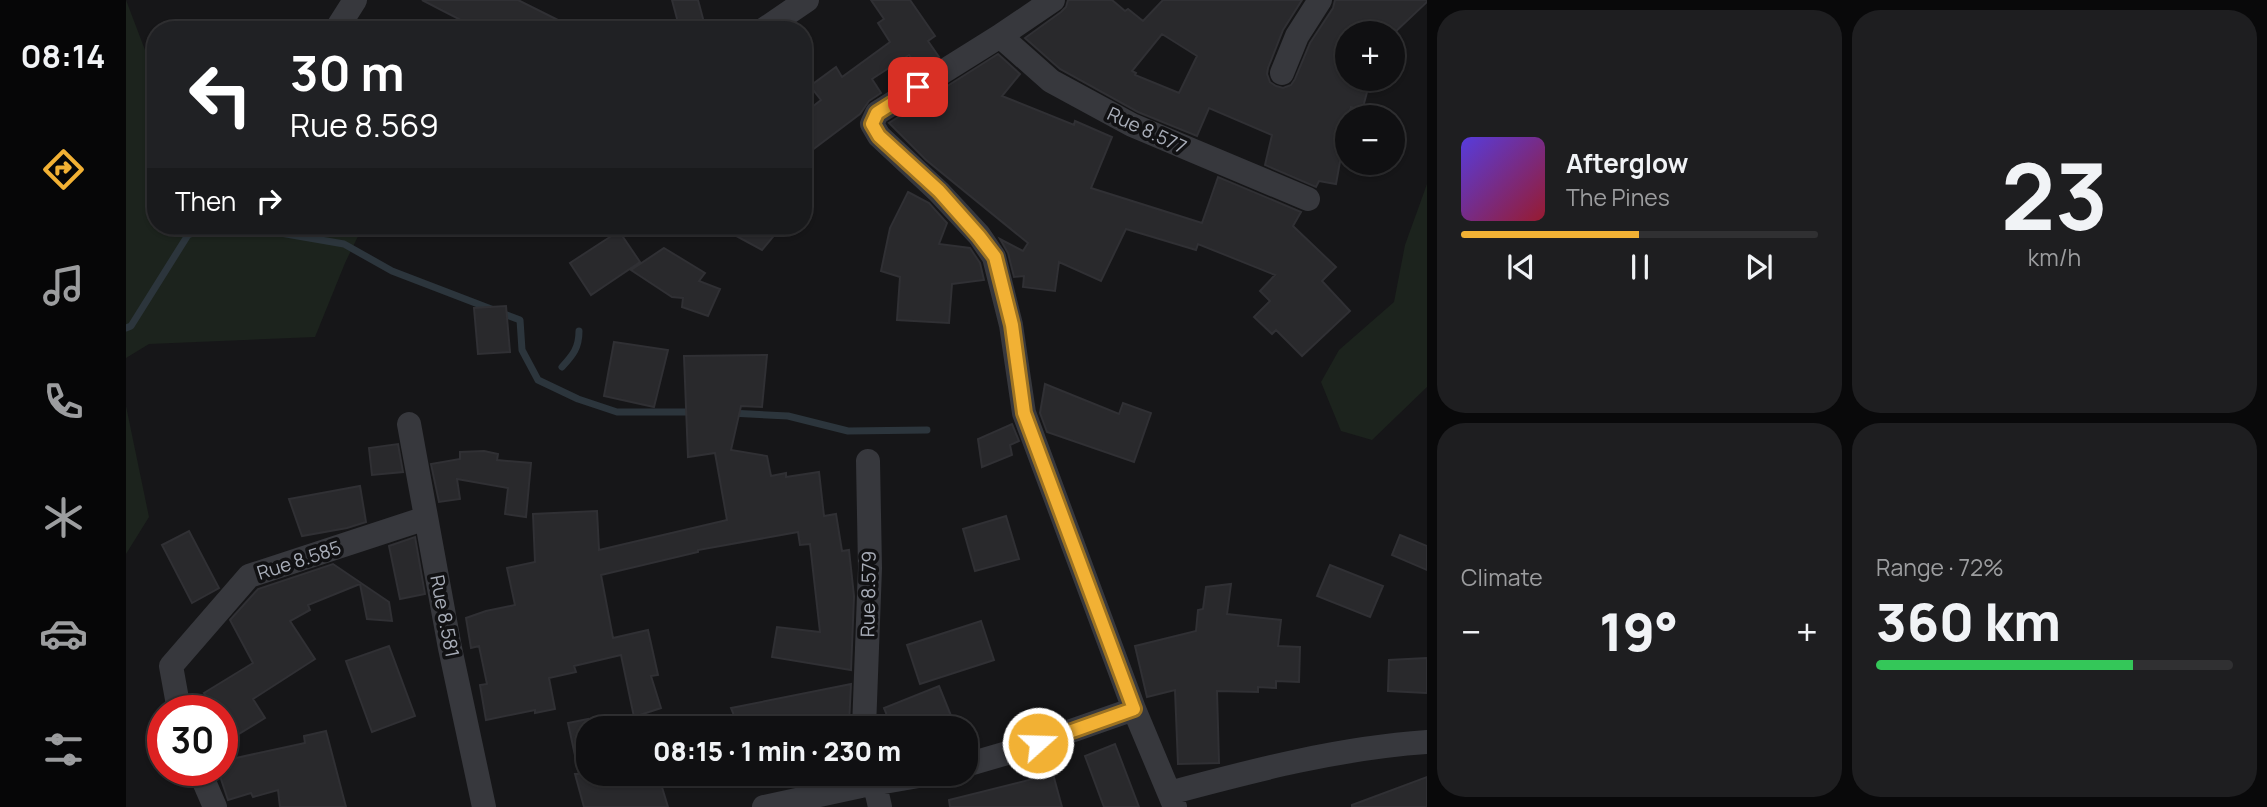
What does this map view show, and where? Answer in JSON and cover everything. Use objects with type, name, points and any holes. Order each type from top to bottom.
[{"type":"street","points":[[342,21],[355,0]]},
{"type":"street","points":[[776,21],[807,0]]},
{"type":"street","points":[[1054,0],[877,113],[872,124],[879,136],[939,191],[995,257],[1012,325],[1024,413],[1134,709],[1172,800],[1275,765],[1378,746],[1427,742]]},
{"type":"street","points":[[1282,73],[1297,36],[1320,0]]},
{"type":"street","name":"Rue 8.577","points":[[1000,36],[1051,81],[1132,125],[1308,199]]},
{"type":"street","name":"Rue 8.581","points":[[409,424],[450,648],[484,807]]},
{"type":"street","name":"Rue 8.579","points":[[864,716],[870,568],[868,461]]},
{"type":"street","name":"Rue 8.585","points":[[176,695],[171,666],[249,576],[426,518]]},
{"type":"street","points":[[978,762],[1134,709]]},
{"type":"street","points":[[206,786],[215,807]]},
{"type":"street","points":[[764,807],[869,788]]},
{"type":"shaded area","points":[[126,0],[147,55],[147,235],[359,235],[315,337],[149,344],[126,358]]},
{"type":"shaded area","points":[[1427,184],[1427,387],[1372,440],[1341,431],[1321,382],[1339,350],[1394,302],[1405,245]]},
{"type":"shaded area","points":[[126,406],[149,517],[126,554]]},
{"type":"building","points":[[422,0],[518,0],[560,21],[463,21]]},
{"type":"building","points":[[672,0],[698,0],[704,21],[678,21]]},
{"type":"building","points":[[871,0],[910,0],[935,36],[928,41],[939,57],[919,69],[909,55],[872,79],[881,93],[869,101],[860,114],[812,150],[812,107],[821,100],[812,85],[836,67],[842,77],[890,42],[878,23],[884,19]]},
{"type":"building","points":[[1068,0],[1112,0],[1143,21],[1163,0],[1302,0],[1283,30],[1268,68],[1270,82],[1283,88],[1291,85],[1295,79],[1310,43],[1333,8],[1335,0],[1427,0],[1405,23],[1335,21],[1335,91],[1367,91],[1364,105],[1335,105],[1336,184],[1319,181],[1316,187],[1265,165],[1272,135],[1209,108],[1197,136],[1138,112],[1060,69],[1025,38],[1061,12]],"holes":[[[1162,34],[1197,56],[1179,93],[1135,75],[1132,71]]]},
{"type":"building","points":[[998,54],[1020,74],[1002,96],[1112,137],[1091,188],[1202,223],[1218,177],[1301,212],[1293,226],[1336,267],[1322,281],[1350,311],[1302,356],[1276,330],[1272,334],[1254,317],[1270,301],[1260,291],[1275,275],[1198,244],[1196,250],[1126,229],[1101,281],[1059,262],[1055,291],[1023,287],[1024,276],[1014,277],[1008,253],[1000,239],[1023,251],[1028,243],[926,160],[889,123]]},
{"type":"building","points":[[908,192],[929,203],[947,223],[939,244],[970,248],[980,263],[984,280],[952,284],[949,323],[897,320],[900,277],[881,271],[890,228]]},
{"type":"building","points":[[613,235],[622,235],[640,262],[591,295],[570,263]]},
{"type":"building","points":[[734,235],[774,235],[762,250]]},
{"type":"building","points":[[664,248],[705,273],[699,281],[720,289],[708,316],[682,307],[683,298],[672,297],[631,270]]},
{"type":"building","points":[[506,306],[510,352],[478,354],[474,308]]},
{"type":"building","points":[[614,342],[668,350],[654,407],[604,396]]},
{"type":"building","points":[[767,355],[762,407],[741,406],[731,450],[767,456],[771,476],[786,473],[786,477],[819,472],[824,516],[836,514],[842,551],[849,550],[854,596],[851,670],[772,657],[777,627],[820,632],[810,544],[800,545],[798,532],[698,550],[601,575],[613,638],[648,630],[658,675],[651,676],[661,708],[634,716],[621,655],[574,666],[576,672],[549,678],[555,709],[535,713],[535,710],[486,720],[480,685],[487,684],[479,646],[471,648],[466,618],[515,605],[507,568],[535,562],[533,514],[597,511],[599,550],[727,520],[715,453],[688,457],[684,356]]},
{"type":"building","points":[[1045,384],[1119,414],[1123,403],[1151,413],[1134,462],[1047,432],[1040,413]]},
{"type":"building","points":[[1012,424],[1019,441],[1010,445],[1012,455],[982,467],[978,439]]},
{"type":"building","points":[[398,444],[403,472],[372,475],[369,448]]},
{"type":"building","points":[[484,451],[498,454],[497,460],[531,463],[526,517],[505,514],[508,488],[457,479],[460,499],[439,502],[431,464],[460,459],[460,452]]},
{"type":"building","points":[[360,486],[366,522],[302,536],[289,499]]},
{"type":"building","points":[[1006,516],[1019,559],[975,571],[963,529]]},
{"type":"building","points":[[189,531],[219,588],[192,603],[162,545]]},
{"type":"building","points":[[1400,535],[1427,546],[1427,570],[1392,555]]},
{"type":"building","points":[[415,537],[425,594],[400,599],[389,546]]},
{"type":"building","points":[[333,564],[389,602],[392,621],[367,619],[360,584],[308,605],[310,610],[290,621],[315,659],[253,699],[265,718],[238,735],[238,695],[204,693],[253,663],[230,620],[258,589]]},
{"type":"building","points":[[1330,565],[1383,586],[1370,617],[1317,596]]},
{"type":"building","points":[[1231,584],[1227,614],[1281,620],[1278,646],[1300,647],[1299,682],[1276,681],[1276,688],[1258,687],[1258,692],[1217,691],[1219,763],[1178,764],[1175,690],[1147,697],[1135,646],[1196,631],[1198,610],[1203,609],[1206,587]]},
{"type":"building","points":[[981,621],[994,660],[920,684],[907,645]]},
{"type":"building","points":[[389,646],[415,716],[372,732],[346,661]]},
{"type":"building","points":[[1427,658],[1427,693],[1388,691],[1389,660]]},
{"type":"building","points":[[851,684],[849,716],[734,716],[731,708]]},
{"type":"building","points":[[939,686],[951,716],[887,716],[884,708]]},
{"type":"building","points":[[576,721],[576,760],[568,723]]},
{"type":"building","points":[[326,731],[346,807],[280,807],[278,790],[253,797],[251,793],[228,800],[223,786],[238,786],[238,758],[305,743],[304,736]]},
{"type":"building","points":[[1115,744],[1139,807],[1104,807],[1085,756]]},
{"type":"building","points":[[1053,774],[1062,807],[950,807],[949,800]]},
{"type":"building","points":[[1427,777],[1427,807],[1352,807],[1352,805]]},
{"type":"building","points":[[578,786],[662,786],[668,807],[584,807]]},
{"type":"waterway","points":[[126,328],[131,326],[188,235]]},
{"type":"waterway","points":[[292,235],[344,244],[392,271],[520,320],[522,350],[538,380],[578,399],[617,412],[693,412]]},
{"type":"waterway","points":[[562,367],[575,351],[579,331]]},
{"type":"waterway","points":[[730,413],[788,416],[848,431],[927,430]]},
{"type":"route","points":[[918,87],[877,113],[872,124],[879,136],[939,191],[995,257],[1012,325],[1024,413],[1134,709],[1038,743]]}]
